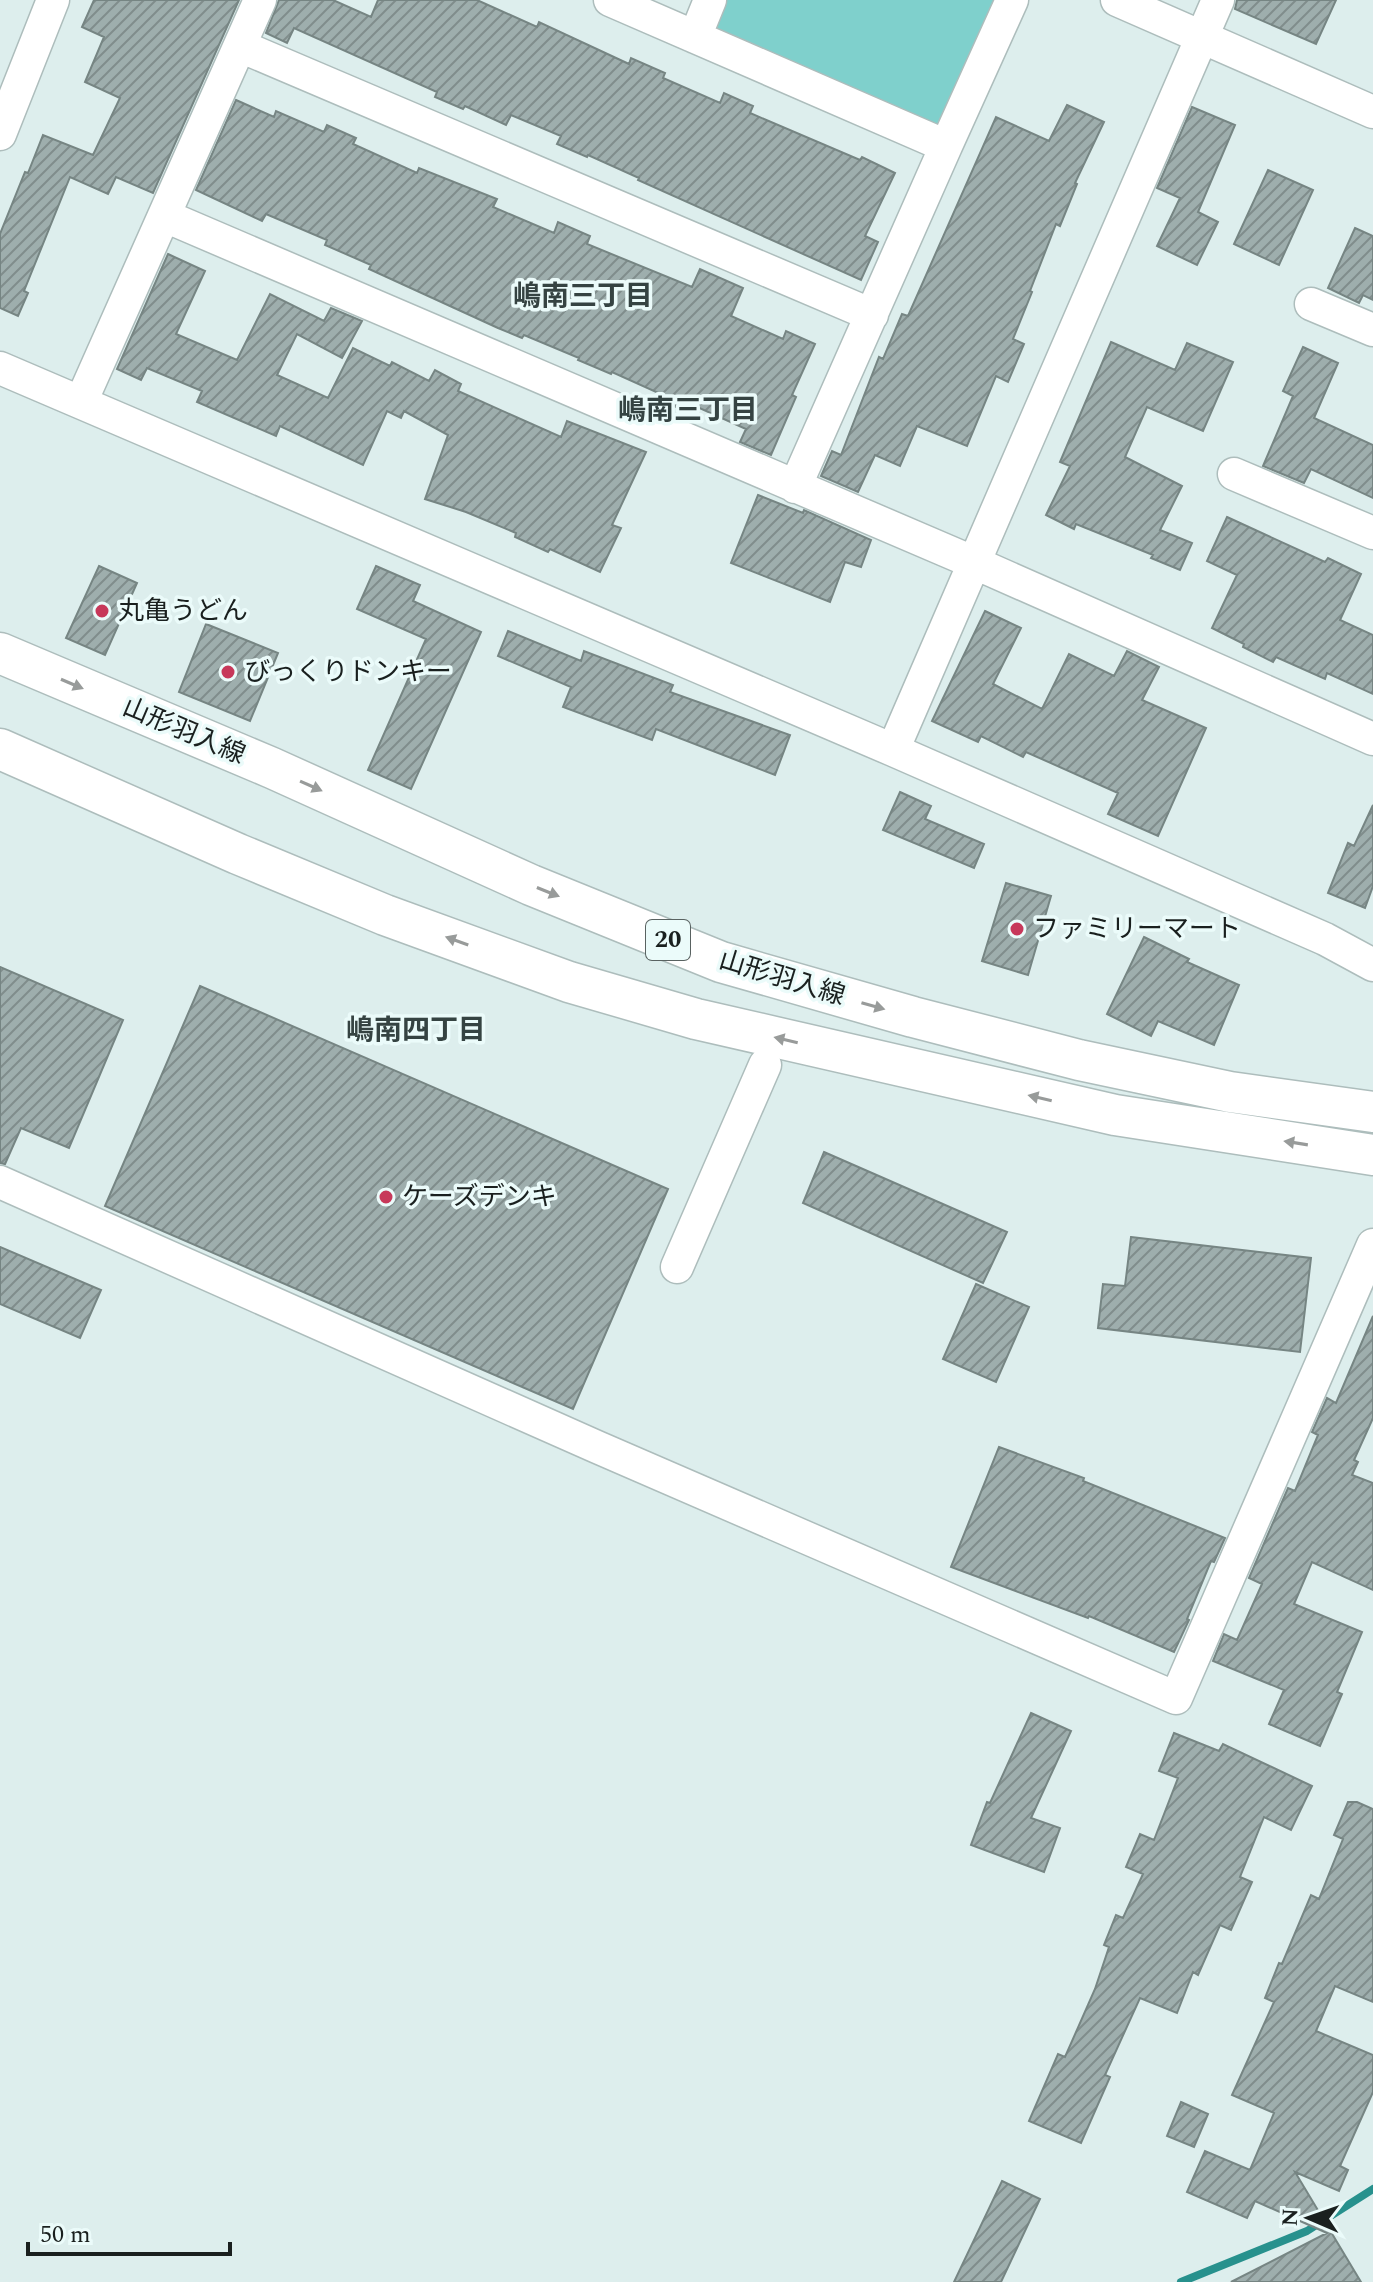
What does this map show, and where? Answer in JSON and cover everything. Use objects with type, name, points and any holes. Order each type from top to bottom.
[{"type":"main road","name":"山形羽入線","points":[[0,653],[272,768],[531,885],[721,962],[1079,1060],[1230,1092],[1373,1112]]},
{"type":"main road","points":[[0,749],[385,915],[569,982],[711,1022],[1115,1115],[1373,1155]]},
{"type":"street","points":[[0,134],[53,0]]},
{"type":"street","points":[[81,402],[260,0]]},
{"type":"street","points":[[610,0],[946,146]]},
{"type":"street","points":[[695,37],[710,0]]},
{"type":"street","points":[[795,487],[1012,0]]},
{"type":"street","points":[[1117,0],[1373,112]]},
{"type":"street","points":[[893,750],[1218,0]]},
{"type":"street","points":[[240,46],[872,315]]},
{"type":"street","points":[[165,216],[975,563],[1373,739]]},
{"type":"street","points":[[1311,304],[1373,330]]},
{"type":"street","points":[[0,368],[893,750],[1325,939],[1373,965]]},
{"type":"street","points":[[1234,474],[1373,533]]},
{"type":"street","points":[[677,1267],[765,1065]]},
{"type":"street","points":[[0,1182],[1176,1698],[1373,1245]]},
{"type":"shaded area","points":[[710,0],[1012,0],[946,146],[695,37]]},
{"type":"building","points":[[94,0],[239,0],[153,193],[116,177],[108,194],[70,177],[24,291],[28,293],[18,316],[0,308],[0,234],[25,172],[28,173],[43,135],[93,155],[120,98],[85,82],[104,37],[82,27]]},
{"type":"building","points":[[279,0],[333,0],[371,17],[378,0],[477,0],[537,27],[539,22],[629,64],[631,58],[665,73],[663,78],[720,103],[724,93],[753,106],[750,113],[895,173],[865,236],[878,242],[861,280],[588,155],[557,144],[561,136],[511,115],[506,125],[465,106],[463,109],[435,97],[437,92],[294,28],[287,43],[266,33]]},
{"type":"building","points":[[1237,0],[1336,0],[1316,44],[1235,9]]},
{"type":"building","points":[[236,100],[274,117],[276,111],[324,132],[327,125],[356,138],[353,144],[417,173],[419,168],[497,199],[493,207],[554,233],[558,222],[590,236],[587,244],[692,287],[700,269],[743,288],[731,316],[783,339],[786,331],[815,344],[792,395],[796,397],[771,455],[740,442],[746,429],[693,405],[689,413],[661,400],[663,395],[612,372],[524,335],[522,338],[498,328],[369,269],[371,265],[325,245],[327,240],[266,214],[262,221],[196,190]]},
{"type":"building","points":[[1067,105],[1104,122],[1075,183],[1060,226],[1056,224],[1030,291],[1013,339],[1024,344],[1008,382],[996,376],[967,446],[917,426],[900,466],[875,455],[858,492],[821,476],[832,451],[841,455],[879,357],[883,359],[902,314],[908,316],[996,117],[1049,141]]},
{"type":"building","points":[[1192,107],[1235,125],[1198,212],[1218,222],[1197,265],[1157,246],[1180,198],[1157,188]]},
{"type":"building","points":[[1268,170],[1313,190],[1279,265],[1234,244]]},
{"type":"building","points":[[1355,228],[1373,236],[1373,300],[1363,295],[1359,303],[1328,288]]},
{"type":"building","points":[[168,254],[205,271],[176,334],[237,360],[270,294],[324,321],[331,308],[362,321],[342,358],[297,334],[277,375],[328,398],[353,348],[390,366],[392,362],[429,381],[435,370],[461,384],[458,391],[561,437],[567,421],[646,452],[612,525],[621,528],[600,572],[550,549],[548,552],[515,537],[516,533],[466,512],[425,499],[448,435],[404,411],[401,418],[387,411],[363,465],[280,426],[276,436],[197,402],[202,391],[147,368],[141,380],[117,369]]},
{"type":"building","points":[[1111,342],[1175,370],[1187,343],[1233,362],[1203,431],[1147,407],[1125,457],[1182,486],[1160,530],[1192,543],[1180,570],[1151,558],[1153,555],[1076,524],[1074,529],[1046,515],[1070,466],[1060,462]]},
{"type":"building","points":[[1303,347],[1338,363],[1314,418],[1373,445],[1373,498],[1311,469],[1304,483],[1263,466],[1293,396],[1283,391]]},
{"type":"building","points":[[758,495],[803,513],[804,510],[871,540],[861,567],[845,562],[830,602],[731,563]]},
{"type":"building","points":[[1227,517],[1325,562],[1328,558],[1361,574],[1340,620],[1373,635],[1373,694],[1327,673],[1325,679],[1276,657],[1273,662],[1212,628],[1237,575],[1207,561]]},
{"type":"building","name":"丸亀うどん","points":[[99,566],[137,583],[105,655],[66,638]]},
{"type":"building","points":[[376,566],[420,585],[413,601],[481,632],[411,789],[368,770],[426,639],[357,609]]},
{"type":"building","points":[[985,611],[1021,628],[993,684],[1042,709],[1069,654],[1114,676],[1127,651],[1159,667],[1142,700],[1206,728],[1158,836],[1108,814],[1118,793],[1026,752],[1023,757],[981,736],[978,742],[932,721]]},
{"type":"building","name":"びっくりドンキー","points":[[206,624],[278,653],[250,721],[179,692]]},
{"type":"building","points":[[508,631],[581,661],[584,651],[673,685],[670,692],[790,735],[775,775],[656,729],[652,740],[563,707],[571,687],[498,656]]},
{"type":"building","points":[[900,792],[931,806],[925,819],[984,844],[974,868],[883,830]]},
{"type":"building","points":[[1373,805],[1373,886],[1365,908],[1328,893],[1348,843],[1354,846]]},
{"type":"building","name":"ファミリーマート","points":[[1006,883],[1051,896],[1028,975],[982,961]]},
{"type":"building","points":[[1144,937],[1189,959],[1187,962],[1239,985],[1214,1045],[1158,1021],[1151,1036],[1107,1014]]},
{"type":"building","points":[[0,967],[123,1020],[69,1148],[21,1128],[5,1164],[0,1163]]},
{"type":"building","name":"ケーズデンキ","points":[[200,986],[668,1189],[573,1409],[105,1206]]},
{"type":"building","points":[[824,1152],[1007,1232],[983,1283],[803,1203]]},
{"type":"building","points":[[1131,1237],[1311,1258],[1300,1352],[1098,1328],[1103,1284],[1125,1286]]},
{"type":"building","points":[[0,1247],[101,1290],[80,1338],[0,1304]]},
{"type":"building","points":[[976,1284],[1029,1307],[996,1382],[943,1359]]},
{"type":"building","points":[[1373,1316],[1373,1418],[1354,1460],[1358,1462],[1352,1475],[1373,1483],[1373,1590],[1312,1562],[1294,1604],[1362,1632],[1337,1692],[1342,1694],[1320,1746],[1269,1724],[1284,1690],[1213,1661],[1224,1634],[1237,1640],[1262,1584],[1249,1578],[1288,1488],[1295,1491],[1318,1435],[1312,1432],[1327,1398],[1336,1403]]},
{"type":"building","points":[[999,1447],[1084,1478],[1083,1481],[1225,1538],[1214,1562],[1211,1561],[1174,1652],[1089,1616],[951,1567]]},
{"type":"building","points":[[1031,1713],[1071,1731],[1031,1818],[1060,1828],[1044,1872],[971,1845],[987,1802],[990,1803]]},
{"type":"building","points":[[1174,1733],[1219,1751],[1223,1744],[1312,1786],[1291,1830],[1264,1817],[1240,1877],[1252,1882],[1231,1930],[1220,1925],[1198,1975],[1193,1972],[1177,2013],[1140,1998],[1105,2075],[1110,2077],[1081,2143],[1029,2121],[1058,2054],[1065,2057],[1095,1989],[1109,1947],[1104,1945],[1116,1915],[1123,1918],[1143,1874],[1126,1867],[1140,1834],[1154,1840],[1178,1778],[1159,1771]]},
{"type":"building","points":[[1348,1802],[1357,1802],[1373,1809],[1373,2002],[1335,1986],[1316,2031],[1373,2055],[1373,2092],[1340,2166],[1348,2170],[1339,2191],[1295,2172],[1361,2282],[1231,2282],[1327,2233],[1255,2201],[1247,2218],[1187,2192],[1205,2151],[1250,2170],[1274,2113],[1232,2095],[1274,2002],[1265,1998],[1279,1963],[1282,1964],[1311,1895],[1319,1899],[1343,1839],[1334,1835]]},
{"type":"building","points":[[1181,2102],[1208,2114],[1194,2147],[1167,2136]]},
{"type":"building","points":[[1002,2181],[1040,2199],[1001,2282],[954,2282]]},
{"type":"waterway","points":[[1181,2282],[1307,2231],[1373,2189]]},
{"type":"place","name":"丸亀うどん","points":[[102,611]]},
{"type":"place","name":"びっくりドンキー","points":[[228,672]]},
{"type":"place","name":"ファミリーマート","points":[[1017,929]]},
{"type":"place","name":"ケーズデンキ","points":[[386,1197]]},
{"type":"district","name":"嶋南三丁目","points":[[583,296]]},
{"type":"district","name":"嶋南三丁目","points":[[688,410]]},
{"type":"district","name":"嶋南四丁目","points":[[416,1030]]}]
